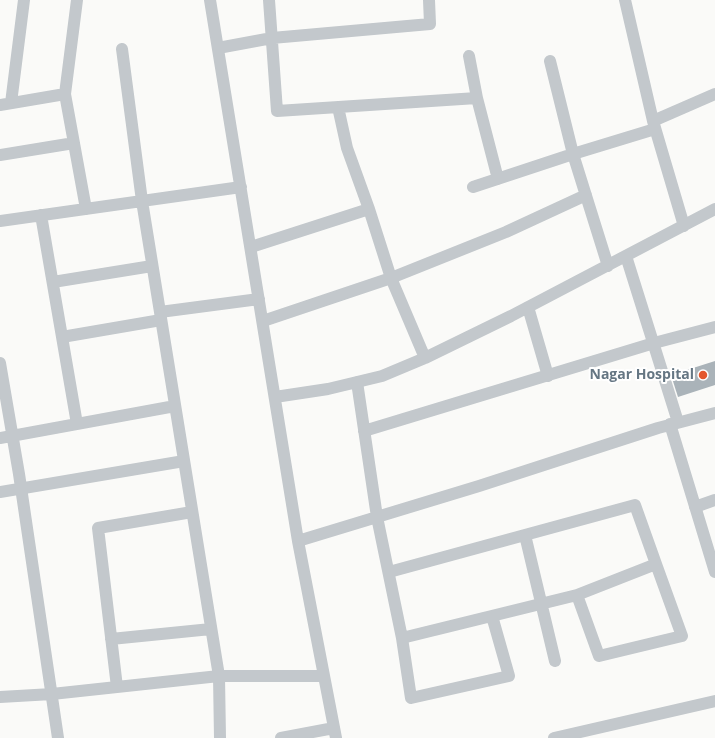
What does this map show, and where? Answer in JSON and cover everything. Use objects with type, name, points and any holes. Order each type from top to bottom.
[{"type":"street","points":[[24,0],[5,104],[65,94]]},
{"type":"street","points":[[77,0],[65,94],[86,209]]},
{"type":"street","points":[[210,0],[260,299],[298,541],[335,733],[281,738]]},
{"type":"street","points":[[269,0],[277,111],[477,98]]},
{"type":"street","points":[[218,48],[272,38],[430,24],[429,0]]},
{"type":"street","points":[[625,0],[654,125],[684,226]]},
{"type":"street","points":[[122,49],[152,266],[219,676],[220,738]]},
{"type":"street","points":[[469,56],[477,98],[498,179]]},
{"type":"street","points":[[550,61],[573,154],[608,266]]},
{"type":"street","points":[[473,187],[654,125],[715,94]]},
{"type":"street","points":[[338,107],[347,148],[369,209],[391,278],[425,358]]},
{"type":"street","points":[[0,156],[74,143]]},
{"type":"street","points":[[0,221],[241,187]]},
{"type":"street","points":[[263,321],[391,278],[506,232],[586,195]]},
{"type":"street","points":[[251,247],[369,209]]},
{"type":"street","points":[[275,397],[328,389],[382,376],[425,358],[528,307],[684,226],[714,213]]},
{"type":"street","points":[[41,215],[78,424]]},
{"type":"street","points":[[626,256],[654,343],[695,507],[711,547],[715,572]]},
{"type":"street","points":[[53,282],[152,266]]},
{"type":"street","points":[[62,336],[160,316],[260,299]]},
{"type":"street","points":[[528,307],[548,376]]},
{"type":"street","points":[[364,431],[715,326]]},
{"type":"street","points":[[0,363],[21,488],[58,738]]},
{"type":"street","points":[[356,382],[377,517],[402,638],[411,698],[509,676],[492,616]]},
{"type":"street","points":[[0,438],[175,406]]},
{"type":"street","points":[[298,541],[674,423],[715,412]]},
{"type":"street","points":[[0,492],[184,461]]},
{"type":"street","points":[[695,507],[715,500]]},
{"type":"street","points":[[389,572],[634,505],[682,636],[599,656],[577,595]]},
{"type":"street","points":[[117,687],[98,528],[192,512]]},
{"type":"street","points":[[525,535],[555,661]]},
{"type":"street","points":[[402,638],[577,595],[656,564]]},
{"type":"street","points":[[111,639],[211,629]]},
{"type":"street","points":[[0,696],[52,694],[219,676],[324,676]]},
{"type":"street","points":[[554,738],[715,701]]},
{"type":"building","points":[[715,361],[715,385],[678,397],[671,375]]},
{"type":"place","name":"Nagar Hospital","points":[[703,375]]}]
